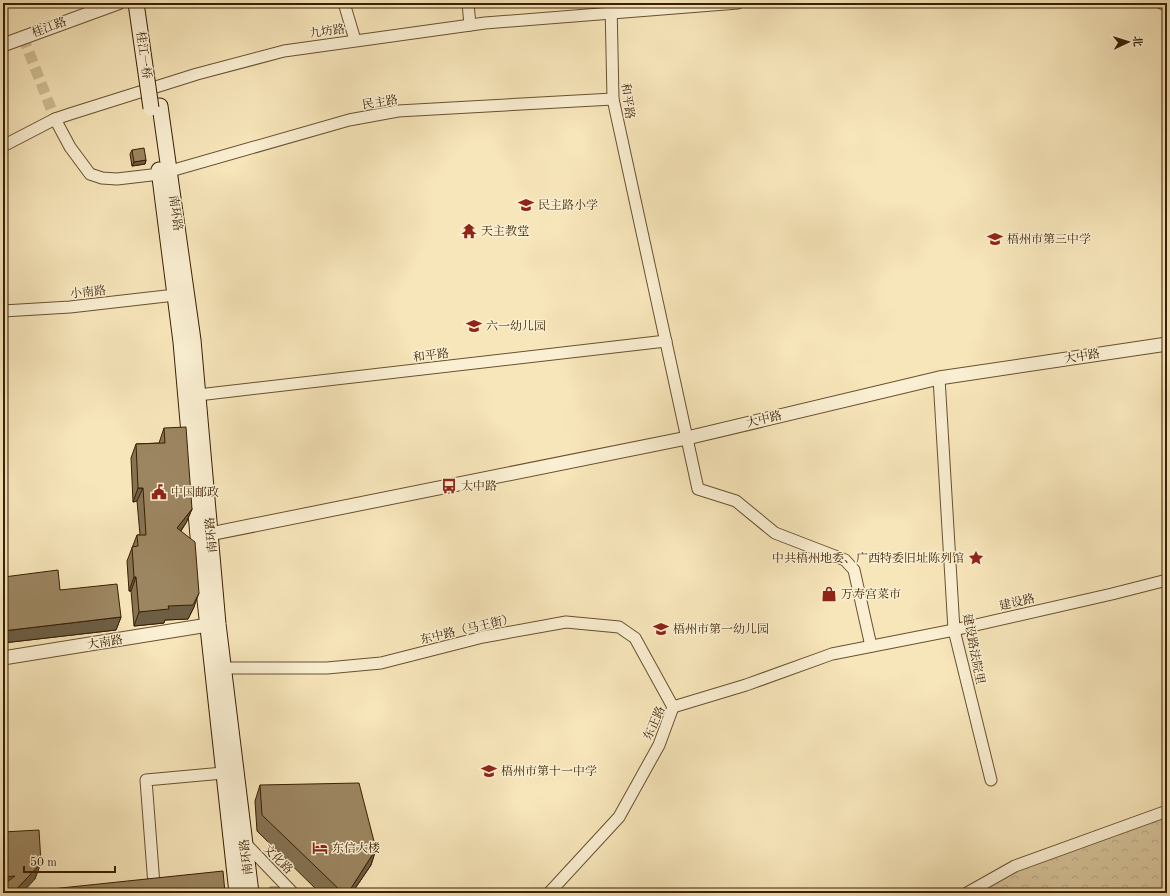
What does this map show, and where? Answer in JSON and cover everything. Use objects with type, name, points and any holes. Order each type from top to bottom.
[{"type":"main road","name":"桂江一桥","points":[[136,3],[156,107]]},
{"type":"main road","name":"桂江一桥","points":[[145,3],[156,107]]},
{"type":"main road","name":"南环路","points":[[156,107],[165,173],[188,294],[198,395],[208,625],[234,883]]},
{"type":"main road","name":"南环路","points":[[165,173],[175,295],[204,536],[224,668],[250,893]]},
{"type":"street","name":"桂江路","points":[[3,45],[118,3]]},
{"type":"street","points":[[344,3],[355,40]]},
{"type":"street","points":[[468,3],[470,25]]},
{"type":"street","name":"九坊路","points":[[3,146],[55,119],[197,74],[284,51],[355,40],[611,8],[738,3]]},
{"type":"street","points":[[1161,3],[1167,4]]},
{"type":"street","name":"和平路","points":[[611,8],[613,99],[698,488],[736,501],[775,532],[845,560],[854,570],[871,646]]},
{"type":"street","name":"民主路","points":[[55,119],[70,147],[90,174],[109,179],[165,173],[349,120],[398,111],[613,99]]},
{"type":"street","name":"小南路","points":[[3,311],[70,307],[175,295]]},
{"type":"street","name":"和平路","points":[[198,395],[666,341]]},
{"type":"street","name":"大中路","points":[[204,536],[687,438],[939,378],[1167,344]]},
{"type":"street","name":"建设路法院里","points":[[939,378],[954,630],[991,780]]},
{"type":"street","name":"建设路","points":[[871,646],[954,630],[1167,580]]},
{"type":"street","name":"东中路（马王街）","points":[[224,668],[327,668],[381,663],[483,637],[566,622],[619,627],[635,638],[673,707]]},
{"type":"street","name":"大南路","points":[[3,658],[208,625]]},
{"type":"street","name":"东正路","points":[[549,893],[619,817],[659,745],[673,707],[746,684],[832,654],[871,646]]},
{"type":"street","points":[[153,885],[146,780],[223,773]]},
{"type":"street","points":[[967,893],[1014,866],[1167,811]]},
{"type":"street","name":"文化路","points":[[244,844],[293,893]]},
{"type":"green space","points":[[1167,810],[1167,893],[967,893],[1015,866]]},
{"type":"green space","points":[[270,887],[277,887],[287,893],[270,893]]},
{"type":"building","points":[[144,148],[146,160],[134,162],[132,150]]},
{"type":"building","points":[[186,427],[192,509],[177,528],[195,542],[199,593],[193,605],[168,606],[169,609],[139,612],[136,577],[134,577],[132,547],[138,546],[137,535],[146,535],[143,488],[138,488],[136,444],[165,443],[164,428]]},
{"type":"building","points":[[58,570],[60,590],[117,584],[121,617],[3,631],[3,597],[6,597],[4,577]]},
{"type":"building","name":"东信大楼","points":[[359,783],[376,849],[348,893],[343,893],[262,815],[260,785]]},
{"type":"building","points":[[39,830],[41,863],[13,893],[3,893],[3,885],[15,876],[3,877],[3,832]]},
{"type":"building","points":[[223,871],[225,893],[13,893]]},
{"type":"tunnel","points":[[23,37],[55,119]]},
{"type":"place","name":"民主路小学","points":[[526,205]]},
{"type":"place","name":"天主教堂","points":[[469,231]]},
{"type":"place","name":"梧州市第三中学","points":[[995,239]]},
{"type":"place","name":"六一幼儿园","points":[[474,326]]},
{"type":"place","name":"大中路","points":[[449,486]]},
{"type":"place","name":"中国邮政","points":[[159,492]]},
{"type":"place","name":"中共梧州地委、广西特委旧址陈列馆","points":[[976,558]]},
{"type":"place","name":"万寿宫菜市","points":[[829,594]]},
{"type":"place","name":"梧州市第一幼儿园","points":[[661,629]]},
{"type":"place","name":"梧州市第十一中学","points":[[489,771]]},
{"type":"place","name":"东信大楼","points":[[320,848]]}]
